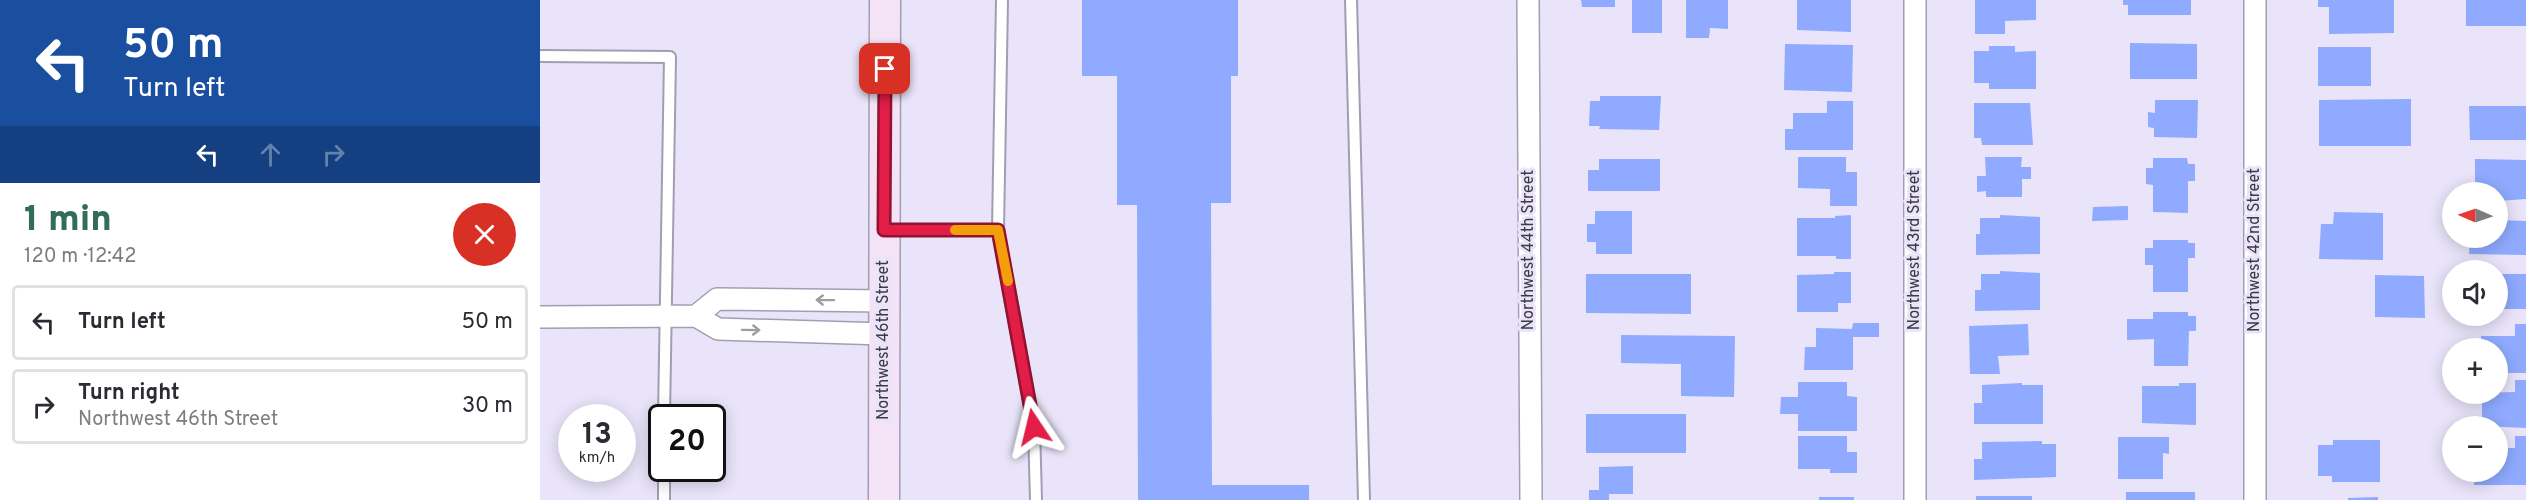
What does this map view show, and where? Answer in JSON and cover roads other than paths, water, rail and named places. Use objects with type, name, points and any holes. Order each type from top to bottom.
[{"type":"street","name":"Northwest 46th Street","points":[[884,500],[885,0]]},
{"type":"street","name":"Northwest 44th Street","points":[[1527,0],[1531,500]]},
{"type":"street","name":"Northwest 43rd Street","points":[[1915,0],[1915,500]]},
{"type":"street","name":"Northwest 42nd Street","points":[[2255,0],[2255,500]]},
{"type":"street","points":[[696,316],[717,299],[884,301]]},
{"type":"street","points":[[540,317],[696,316],[718,329],[884,334]]},
{"type":"lane","points":[[1002,0],[998,230],[1034,427],[1036,500]]},
{"type":"lane","points":[[1351,0],[1364,500]]},
{"type":"lane","points":[[540,56],[670,57],[664,404]]},
{"type":"lane","points":[[884,230],[998,230]]},
{"type":"lane","points":[[664,482],[664,500]]}]
